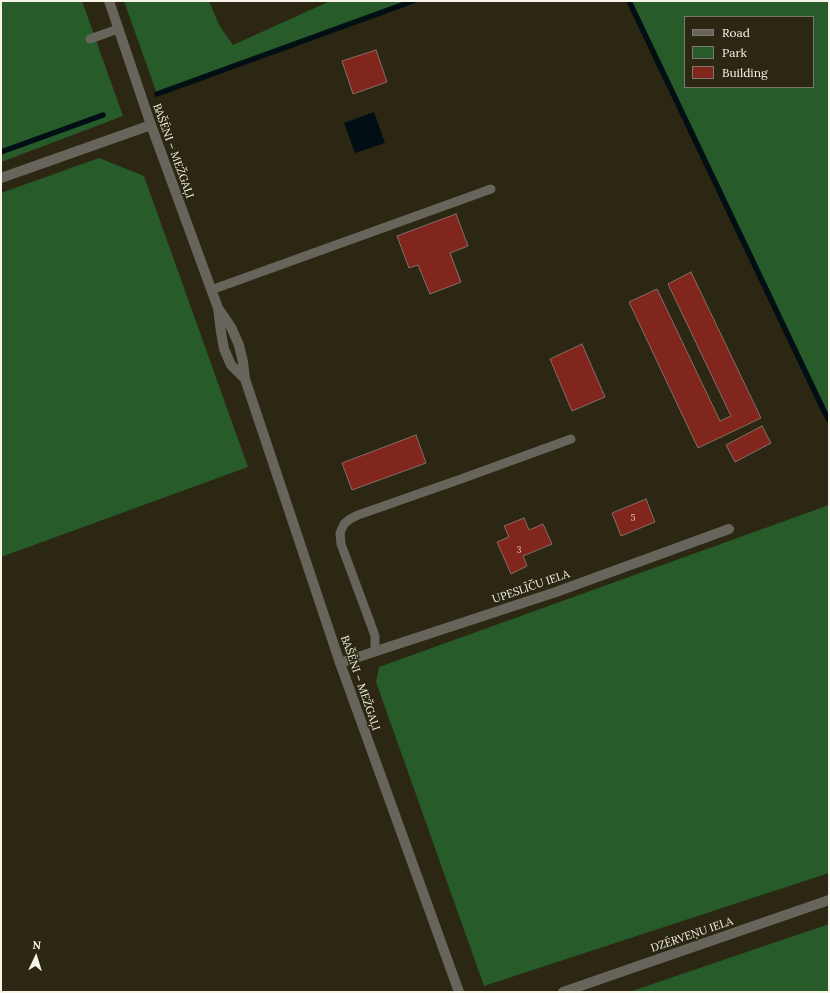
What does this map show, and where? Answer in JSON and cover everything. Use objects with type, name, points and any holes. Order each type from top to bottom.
[{"type":"street","name":"BAŠĒNI – MEŽGAĻI","points":[[109,1],[150,125],[211,290],[218,308],[231,327],[239,345],[245,379],[340,663],[459,992]]},
{"type":"street","points":[[1,178],[150,125]]},
{"type":"street","name":"BAŠĒNI – MEŽGAĻI","points":[[218,308],[220,332],[224,349],[231,365],[245,379]]},
{"type":"street","name":"UPESLĪČU IELA","points":[[340,663],[556,592],[729,528]]},
{"type":"street","name":"DZĒRVEŅU IELA","points":[[563,992],[829,900]]},
{"type":"lane","points":[[90,39],[118,29]]},
{"type":"lane","points":[[211,290],[491,189]]},
{"type":"lane","points":[[375,652],[375,636],[341,544],[340,533],[344,524],[358,515],[571,439]]},
{"type":"green space","points":[[1,1],[82,1],[123,116],[1,162]]},
{"type":"green space","points":[[124,1],[209,1],[219,25],[233,45],[330,1],[413,1],[157,94]]},
{"type":"green space","points":[[629,1],[829,1],[829,421]]},
{"type":"green space","points":[[99,158],[144,176],[248,467],[1,557],[1,193]]},
{"type":"green space","points":[[829,505],[829,873],[484,986],[376,682],[379,667]]},
{"type":"green space","points":[[829,924],[829,992],[629,992]]},
{"type":"shaded area","points":[[374,112],[385,143],[355,153],[344,123]]},
{"type":"building","points":[[376,50],[387,82],[353,94],[342,61]]},
{"type":"building","points":[[456,214],[468,246],[450,253],[461,282],[430,294],[418,265],[409,268],[397,236]]},
{"type":"building","points":[[691,272],[761,418],[698,448],[629,302],[657,289],[720,421],[731,416],[668,284]]},
{"type":"building","points":[[582,344],[605,397],[572,411],[550,359]]},
{"type":"building","points":[[762,426],[771,443],[735,462],[726,445]]},
{"type":"building","points":[[416,435],[426,463],[352,490],[342,463]]},
{"type":"building","points":[[646,499],[655,522],[621,536],[612,513]]},
{"type":"building","points":[[524,518],[529,530],[543,524],[552,544],[523,556],[527,566],[511,574],[497,542],[509,537],[504,526]]},
{"type":"waterway","points":[[157,94],[413,1]]},
{"type":"waterway","points":[[629,1],[829,420]]},
{"type":"waterway","points":[[1,152],[103,115]]}]
